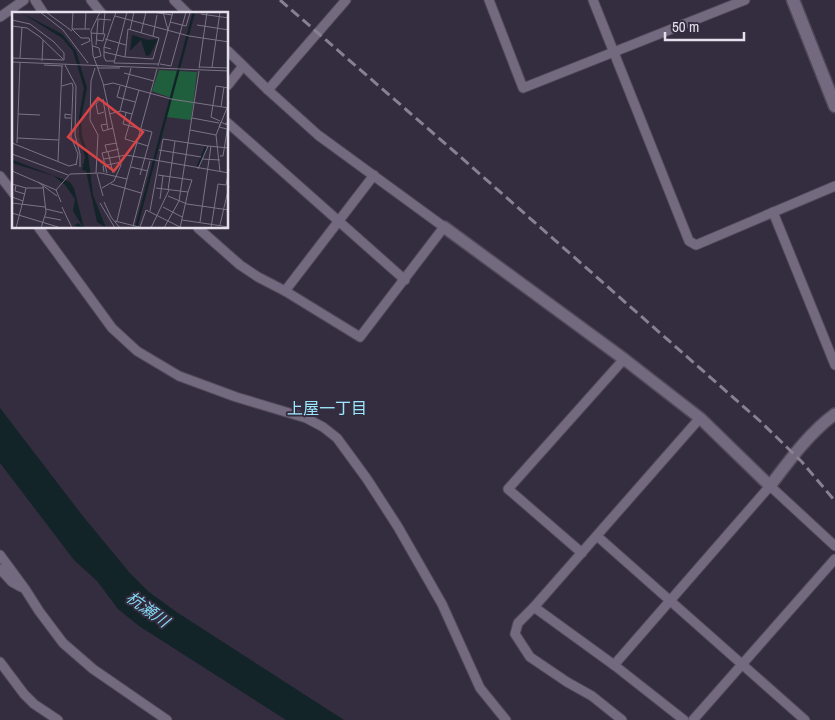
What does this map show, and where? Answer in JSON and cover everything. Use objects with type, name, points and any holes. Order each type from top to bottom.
[{"type":"main road","points":[[793,0],[835,106]]},
{"type":"street","points":[[0,17],[24,0]]},
{"type":"street","points":[[35,0],[43,12]]},
{"type":"street","points":[[91,0],[100,12]]},
{"type":"street","points":[[174,0],[186,12]]},
{"type":"street","points":[[488,0],[523,88],[745,0]]},
{"type":"street","points":[[592,0],[689,240],[696,245],[835,186]]},
{"type":"street","points":[[268,90],[345,1]]},
{"type":"street","points":[[229,52],[318,135],[624,359],[700,418],[835,546]]},
{"type":"street","points":[[229,84],[243,66]]},
{"type":"street","points":[[229,125],[405,280]]},
{"type":"street","points":[[285,290],[374,175]]},
{"type":"street","points":[[0,176],[12,191]]},
{"type":"street","points":[[773,212],[835,365]]},
{"type":"street","points":[[199,229],[240,265],[258,277],[285,290],[360,337],[444,227]]},
{"type":"street","points":[[39,229],[112,328],[137,351],[179,376],[236,397],[306,418],[323,427],[337,438],[367,479],[398,527],[442,604],[480,688],[506,720]]},
{"type":"street","points":[[582,553],[508,489],[624,359]]},
{"type":"street","points":[[614,665],[770,486],[796,453],[835,414]]},
{"type":"street","points":[[622,720],[592,696],[530,657],[515,634],[518,623],[700,418]]},
{"type":"street","points":[[597,536],[805,720]]},
{"type":"street","points":[[0,555],[63,643],[93,669],[166,720]]},
{"type":"street","points":[[693,720],[835,559]]},
{"type":"street","points":[[0,569],[12,582],[25,589]]},
{"type":"street","points":[[534,607],[614,665],[684,720]]},
{"type":"street","points":[[0,662],[29,699],[58,720]]},
{"type":"water","name":"杭瀬川","points":[[0,408],[82,515],[129,572],[149,592],[175,611],[344,720],[286,720],[139,626],[118,609],[97,581],[74,560],[0,463]]},
{"type":"railway","points":[[280,0],[761,422],[802,462],[835,501]]},
{"type":"district","name":"上屋一丁目","points":[[327,408]]}]
